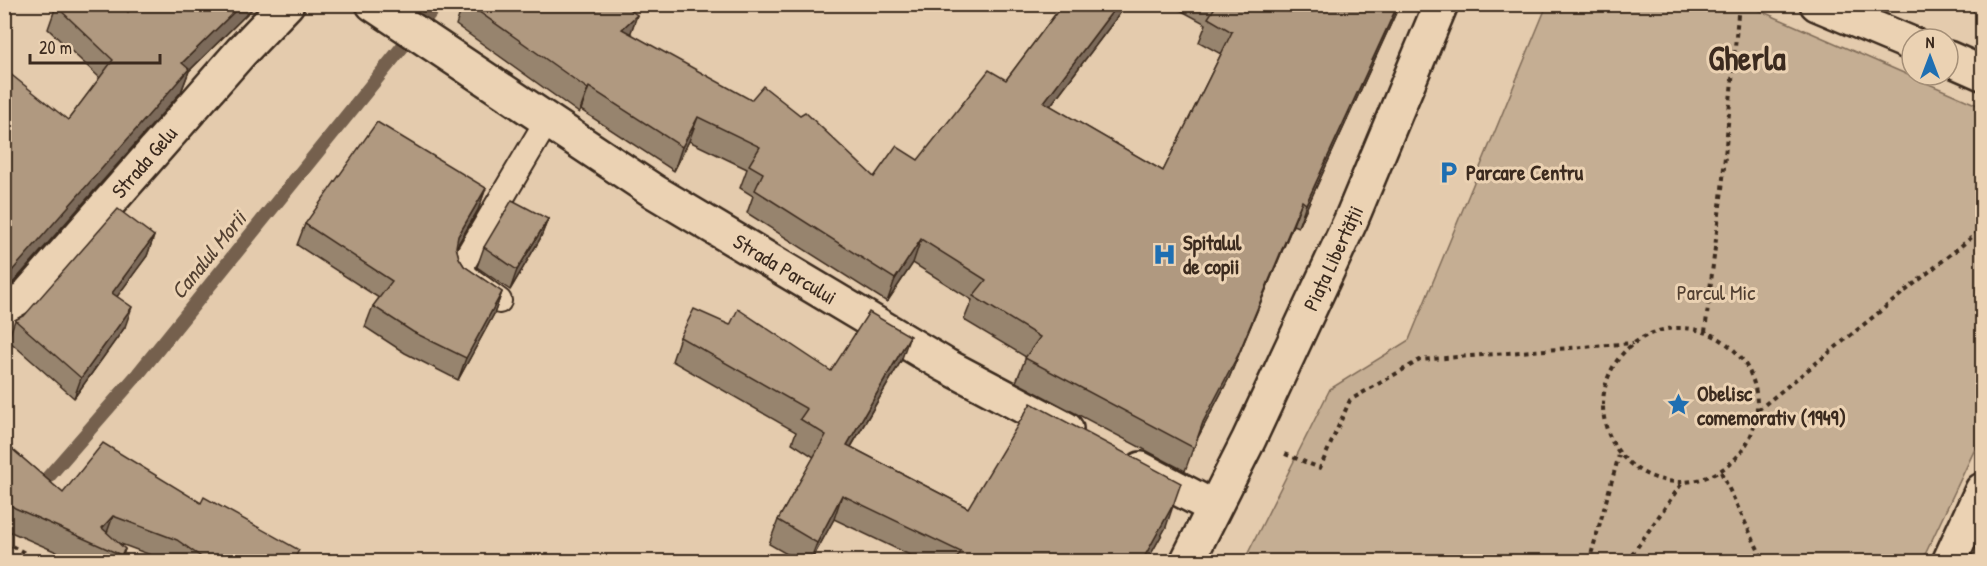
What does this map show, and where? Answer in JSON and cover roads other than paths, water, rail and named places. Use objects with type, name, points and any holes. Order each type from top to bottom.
[{"type":"street","name":"Strada Gelu","points":[[4,322],[241,52],[287,4]]},
{"type":"street","name":"Strada Parcului","points":[[373,4],[429,44],[655,192],[945,365],[1214,507]]},
{"type":"street","name":"Piața Libertății","points":[[1187,561],[1249,439],[1351,220],[1441,4]]},
{"type":"street","points":[[1817,4],[1900,39]]},
{"type":"street","points":[[1960,63],[1983,73]]},
{"type":"street","points":[[1949,561],[1983,490]]},
{"type":"lane","points":[[499,301],[465,276],[462,265],[547,121]]},
{"type":"waterway","name":"Canalul Morii","points":[[36,491],[138,374],[437,4]]},
{"type":"place","name":"Parcare Centru","points":[[1448,172]]},
{"type":"place","name":"Spitalul de copii","points":[[1165,254]]},
{"type":"place","name":"Obelisc comemorativ (1949)","points":[[1679,405]]},
{"type":"district","name":"Gherla","points":[[1747,58]]},
{"type":"park label","name":"Parcul Mic","points":[[1716,292]]}]
